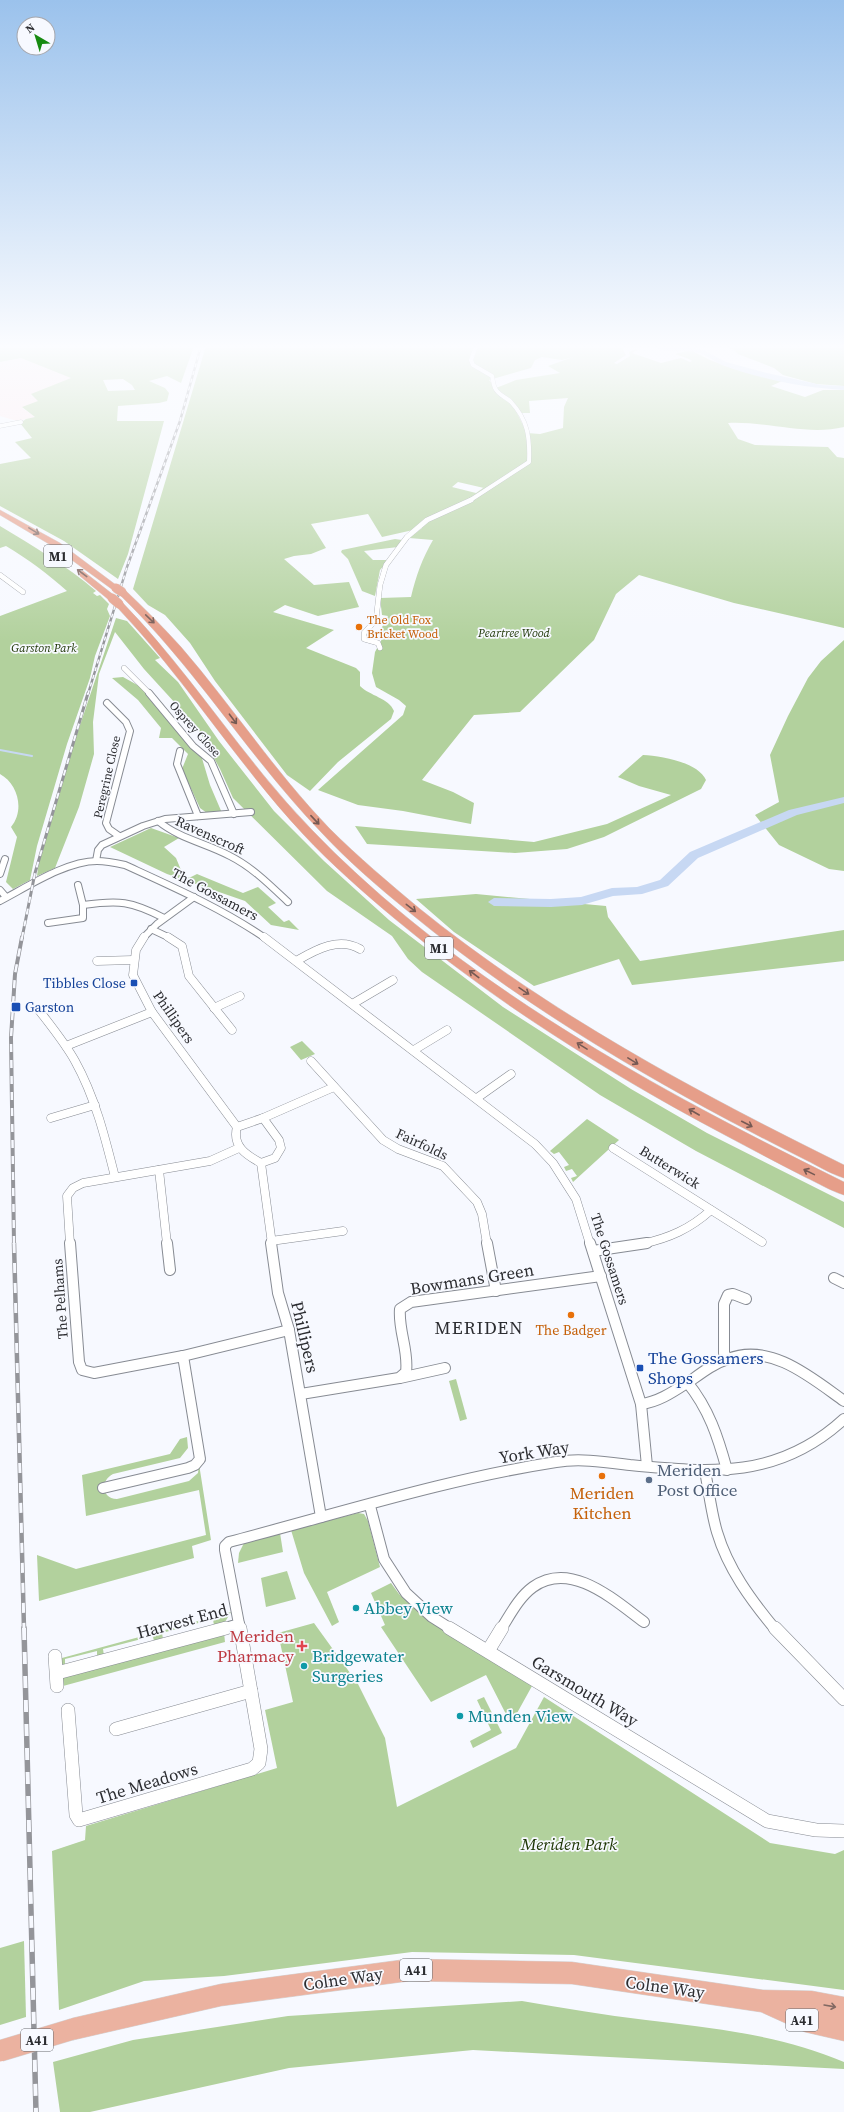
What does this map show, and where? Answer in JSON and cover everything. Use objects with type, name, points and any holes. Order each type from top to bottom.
[{"type":"highway","name":"M1","points":[[0,512],[57,544],[177,648],[267,765],[305,808],[363,866],[411,908],[508,981],[609,1046],[712,1105],[844,1172]]},
{"type":"highway","name":"M1","points":[[0,521],[64,560],[117,595],[165,652],[254,769],[305,829],[350,872],[437,946],[495,989],[626,1073],[708,1120],[844,1190]]},
{"type":"highway","name":"Colne Way","points":[[0,2051],[73,2028],[221,1995],[409,1970],[572,1973],[763,2001],[812,2002],[844,2008]]},
{"type":"highway","name":"Colne Way","points":[[763,2001],[805,2021],[844,2030]]},
{"type":"street","points":[[380,648],[378,643],[364,639],[364,633],[376,620],[380,585],[386,565],[407,537],[427,520],[469,501],[529,462],[530,445]]},
{"type":"street","points":[[0,575],[5,577],[22,592]]},
{"type":"street","name":"Osprey Close","points":[[124,668],[131,677],[143,686],[193,746],[211,761],[234,814]]},
{"type":"street","name":"Peregrine Close","points":[[107,703],[126,722],[130,731],[106,823],[109,829],[119,836]]},
{"type":"street","points":[[180,752],[178,764],[179,770],[198,816]]},
{"type":"street","points":[[96,861],[98,850],[102,845],[119,836],[158,821],[251,812]]},
{"type":"street","name":"Ravenscroft","points":[[158,821],[173,833],[208,845],[250,867],[288,902]]},
{"type":"street","points":[[0,874],[5,859]]},
{"type":"street","name":"The Gossamers","points":[[3,899],[58,870],[75,864],[96,861],[125,865],[194,897],[243,923],[298,960],[518,1129],[553,1163],[576,1199],[641,1404],[647,1466]]},
{"type":"street","points":[[48,924],[83,918],[83,905],[78,885]]},
{"type":"street","points":[[0,890],[3,899]]},
{"type":"street","name":"Phillipers","points":[[194,897],[164,918],[151,929],[140,942],[134,960],[133,975],[152,1012],[237,1127]]},
{"type":"street","points":[[83,905],[118,901],[137,904],[164,918]]},
{"type":"street","points":[[151,929],[175,940],[182,946],[189,976],[232,1030]]},
{"type":"street","points":[[298,960],[333,945],[350,943],[360,949]]},
{"type":"street","points":[[97,961],[134,960]]},
{"type":"street","points":[[354,1003],[392,980]]},
{"type":"street","points":[[214,1008],[240,996]]},
{"type":"street","points":[[38,1009],[66,1046],[85,1081],[95,1105],[115,1178]]},
{"type":"street","points":[[66,1046],[152,1012]]},
{"type":"street","points":[[414,1050],[446,1030]]},
{"type":"street","name":"Fairfolds","points":[[311,1061],[383,1140],[398,1149],[443,1166],[477,1202],[482,1214],[496,1291]]},
{"type":"street","points":[[477,1098],[511,1074]]},
{"type":"street","points":[[263,1118],[278,1140],[281,1148],[275,1158],[261,1163],[248,1157],[240,1148],[235,1139],[237,1127],[263,1118],[334,1088]]},
{"type":"street","points":[[51,1118],[95,1105]]},
{"type":"street","name":"The Pelhams","points":[[240,1148],[210,1160],[77,1185],[69,1192],[68,1196],[79,1362],[82,1370],[94,1373],[183,1356],[288,1330]]},
{"type":"street","name":"Butterwick","points":[[613,1148],[762,1242]]},
{"type":"street","name":"Phillipers","points":[[261,1163],[278,1293],[288,1330],[301,1394],[321,1517]]},
{"type":"street","points":[[160,1170],[170,1270]]},
{"type":"street","points":[[593,1251],[657,1241],[675,1236],[691,1228],[711,1210]]},
{"type":"street","points":[[271,1242],[343,1231]]},
{"type":"street","name":"Bowmans Green","points":[[399,1378],[406,1372],[407,1364],[399,1318],[400,1308],[411,1302],[601,1276]]},
{"type":"street","points":[[834,1278],[844,1283]]},
{"type":"street","points":[[727,1359],[724,1353],[724,1304],[728,1295],[732,1294],[746,1299]]},
{"type":"street","points":[[641,1404],[655,1401],[727,1359],[750,1353],[778,1360],[806,1375],[844,1401]]},
{"type":"street","points":[[103,1488],[188,1468],[195,1465],[200,1459],[183,1356]]},
{"type":"street","points":[[301,1394],[399,1378],[445,1368]]},
{"type":"street","points":[[687,1382],[711,1416],[726,1470]]},
{"type":"street","name":"York Way","points":[[225,1546],[229,1542],[321,1517],[499,1473],[559,1461],[705,1471],[726,1470],[760,1465],[781,1460],[812,1444],[835,1428],[844,1419]]},
{"type":"street","points":[[705,1471],[717,1533],[724,1551],[743,1587],[762,1612],[844,1699]]},
{"type":"street","name":"Garsmouth Way","points":[[370,1506],[384,1559],[406,1592],[432,1617],[544,1687],[767,1821],[816,1830],[844,1831]]},
{"type":"street","name":"Harvest End","points":[[57,1673],[239,1624],[225,1546]]},
{"type":"street","points":[[488,1651],[517,1603],[530,1588],[546,1578],[562,1576],[586,1582],[644,1622]]},
{"type":"street","name":"The Meadows","points":[[68,1710],[76,1815],[78,1820],[252,1769],[259,1763],[261,1749],[239,1624]]},
{"type":"street","points":[[55,1656],[58,1686]]},
{"type":"street","points":[[116,1729],[251,1691]]},
{"type":"green space","points":[[18,445],[158,445],[128,554],[118,579],[64,541],[0,506],[0,464],[31,458]]},
{"type":"green space","name":"Peartree Wood","points":[[176,445],[754,445],[828,447],[837,457],[844,458],[844,628],[734,603],[639,575],[616,594],[594,640],[520,712],[474,715],[422,780],[453,792],[474,803],[471,824],[403,811],[358,805],[318,790],[403,715],[406,706],[399,700],[376,687],[372,673],[375,652],[382,639],[381,629],[388,616],[382,615],[380,598],[411,597],[420,568],[433,540],[409,538],[422,528],[382,537],[368,514],[311,524],[326,548],[311,554],[284,559],[314,585],[349,582],[359,607],[318,616],[285,605],[273,612],[334,630],[306,648],[356,668],[360,672],[360,686],[384,700],[392,707],[394,711],[391,719],[338,762],[310,791],[287,775],[215,681],[190,643],[165,615],[148,605],[133,589]],"holes":[[[458,482],[484,488],[476,493],[452,487]]]},
{"type":"green space","name":"Garston Park","points":[[0,526],[50,557],[96,591],[93,593],[97,596],[100,595],[109,604],[107,609],[110,616],[95,656],[90,678],[67,744],[37,846],[30,880],[13,889],[6,882],[17,837],[11,827],[18,813],[18,798],[11,784],[0,774],[0,616],[67,591],[38,567],[14,551],[6,546],[0,548]]},
{"type":"green space","points":[[395,539],[402,540],[398,547],[364,551],[373,560],[389,560],[380,570],[375,596],[362,591],[348,559],[341,552],[342,550]]},
{"type":"green space","points":[[116,618],[127,621],[160,658],[155,660],[178,682],[219,741],[274,811],[324,861],[389,920],[503,1007],[631,1089],[707,1133],[844,1202],[844,1228],[696,1151],[600,1095],[422,972],[408,959],[392,936],[327,891],[233,798],[220,769],[197,727],[144,669],[115,632],[99,674],[93,722],[94,754],[79,807],[55,868],[37,876],[39,861],[75,740]]},
{"type":"green space","points":[[844,640],[844,871],[829,869],[779,845],[755,815],[779,802],[770,755],[808,678],[821,661]]},
{"type":"green space","points":[[123,677],[141,687],[175,726],[189,746],[201,755],[210,785],[222,813],[207,813],[200,808],[182,769],[188,754],[172,738],[159,738],[161,728],[138,700],[112,678]]},
{"type":"green space","points":[[643,755],[669,759],[687,764],[702,774],[706,780],[701,789],[604,837],[567,849],[515,853],[367,844],[355,826],[534,842],[607,824],[671,795],[639,786],[618,777]]},
{"type":"green space","points":[[151,828],[179,838],[164,847],[176,858],[181,870],[189,878],[197,874],[243,893],[258,887],[276,903],[268,907],[284,922],[289,920],[299,930],[271,925],[245,901],[167,874],[110,847]]},
{"type":"green space","points":[[476,894],[606,906],[608,917],[640,961],[844,930],[844,961],[632,985],[619,959],[534,986],[454,932],[416,899]]},
{"type":"green space","points":[[302,1041],[315,1054],[301,1060],[290,1047]]},
{"type":"green space","points":[[587,1119],[619,1140],[573,1182],[571,1178],[577,1176],[572,1169],[566,1171],[564,1167],[569,1165],[559,1152],[554,1154],[550,1151]]},
{"type":"green space","points":[[456,1379],[467,1419],[460,1421],[449,1381]]},
{"type":"green space","points":[[187,1437],[188,1448],[180,1458],[113,1474],[106,1481],[104,1489],[108,1496],[117,1499],[189,1481],[198,1473],[199,1464],[211,1540],[192,1546],[194,1558],[39,1601],[37,1555],[76,1569],[206,1535],[199,1490],[86,1516],[82,1475],[170,1454],[180,1439]]},
{"type":"green space","points":[[358,1513],[364,1514],[368,1521],[380,1567],[327,1592],[339,1622],[332,1626],[304,1573],[291,1530]]},
{"type":"green space","points":[[280,1533],[283,1552],[238,1563],[239,1553],[244,1543]]},
{"type":"green space","points":[[287,1571],[296,1599],[266,1607],[261,1578]]},
{"type":"green space","points":[[391,1583],[399,1594],[427,1619],[532,1686],[511,1724],[486,1675],[431,1702],[381,1627],[385,1625],[371,1593]]},
{"type":"green space","points":[[231,1612],[225,1622],[214,1626],[213,1619],[162,1633],[163,1639],[154,1642],[153,1636],[103,1649],[104,1656],[97,1657],[97,1651],[65,1659],[65,1666],[62,1667],[62,1658]]},
{"type":"green space","name":"Meriden Park","points":[[314,1623],[358,1684],[385,1738],[397,1807],[516,1748],[544,1697],[770,1843],[835,1854],[844,1850],[844,1990],[574,1955],[412,1952],[224,1976],[144,1981],[59,2010],[52,1851],[85,1840],[86,1826],[277,1768],[265,1710],[293,1702],[278,1633]]},
{"type":"green space","points":[[224,1633],[225,1642],[63,1686],[62,1677]]},
{"type":"green space","points":[[484,1697],[502,1733],[473,1748],[470,1741],[491,1730],[477,1700]]},
{"type":"green space","points":[[24,1941],[26,2017],[0,2025],[0,1948]]},
{"type":"green space","points":[[522,2001],[615,2016],[721,2030],[771,2039],[796,2045],[844,2062],[844,2069],[473,2050],[289,2068],[90,2112],[60,2112],[53,2062],[133,2040],[288,2016]]},
{"type":"waterway","points":[[0,750],[32,756]]},
{"type":"waterway","points":[[494,902],[551,903],[582,901],[612,892],[638,891],[664,883],[694,855],[793,812],[844,800]]},
{"type":"railway","points":[[88,694],[127,567],[171,445]]},
{"type":"railway","points":[[22,938],[35,873],[88,693]]},
{"type":"railway","points":[[14,1244],[11,1038],[15,974],[22,937]]},
{"type":"railway","points":[[14,1243],[24,1629]]},
{"type":"railway","points":[[24,1628],[36,2112]]},
{"type":"place","name":"The Old Fox Bricket Wood","points":[[359,627]]},
{"type":"place","name":"Tibbles Close","points":[[134,983]]},
{"type":"place","name":"Garston","points":[[16,1007]]},
{"type":"place","name":"The Badger","points":[[571,1315]]},
{"type":"place","name":"The Gossamers Shops","points":[[640,1368]]},
{"type":"place","name":"Meriden Kitchen","points":[[602,1476]]},
{"type":"place","name":"Meriden Post Office","points":[[649,1480]]},
{"type":"place","name":"Abbey View","points":[[356,1608]]},
{"type":"place","name":"Meriden Pharmacy","points":[[302,1646]]},
{"type":"place","name":"Bridgewater Surgeries","points":[[304,1666]]},
{"type":"place","name":"Munden View","points":[[460,1716]]},
{"type":"district","name":"MERIDEN","points":[[479,1327]]}]
